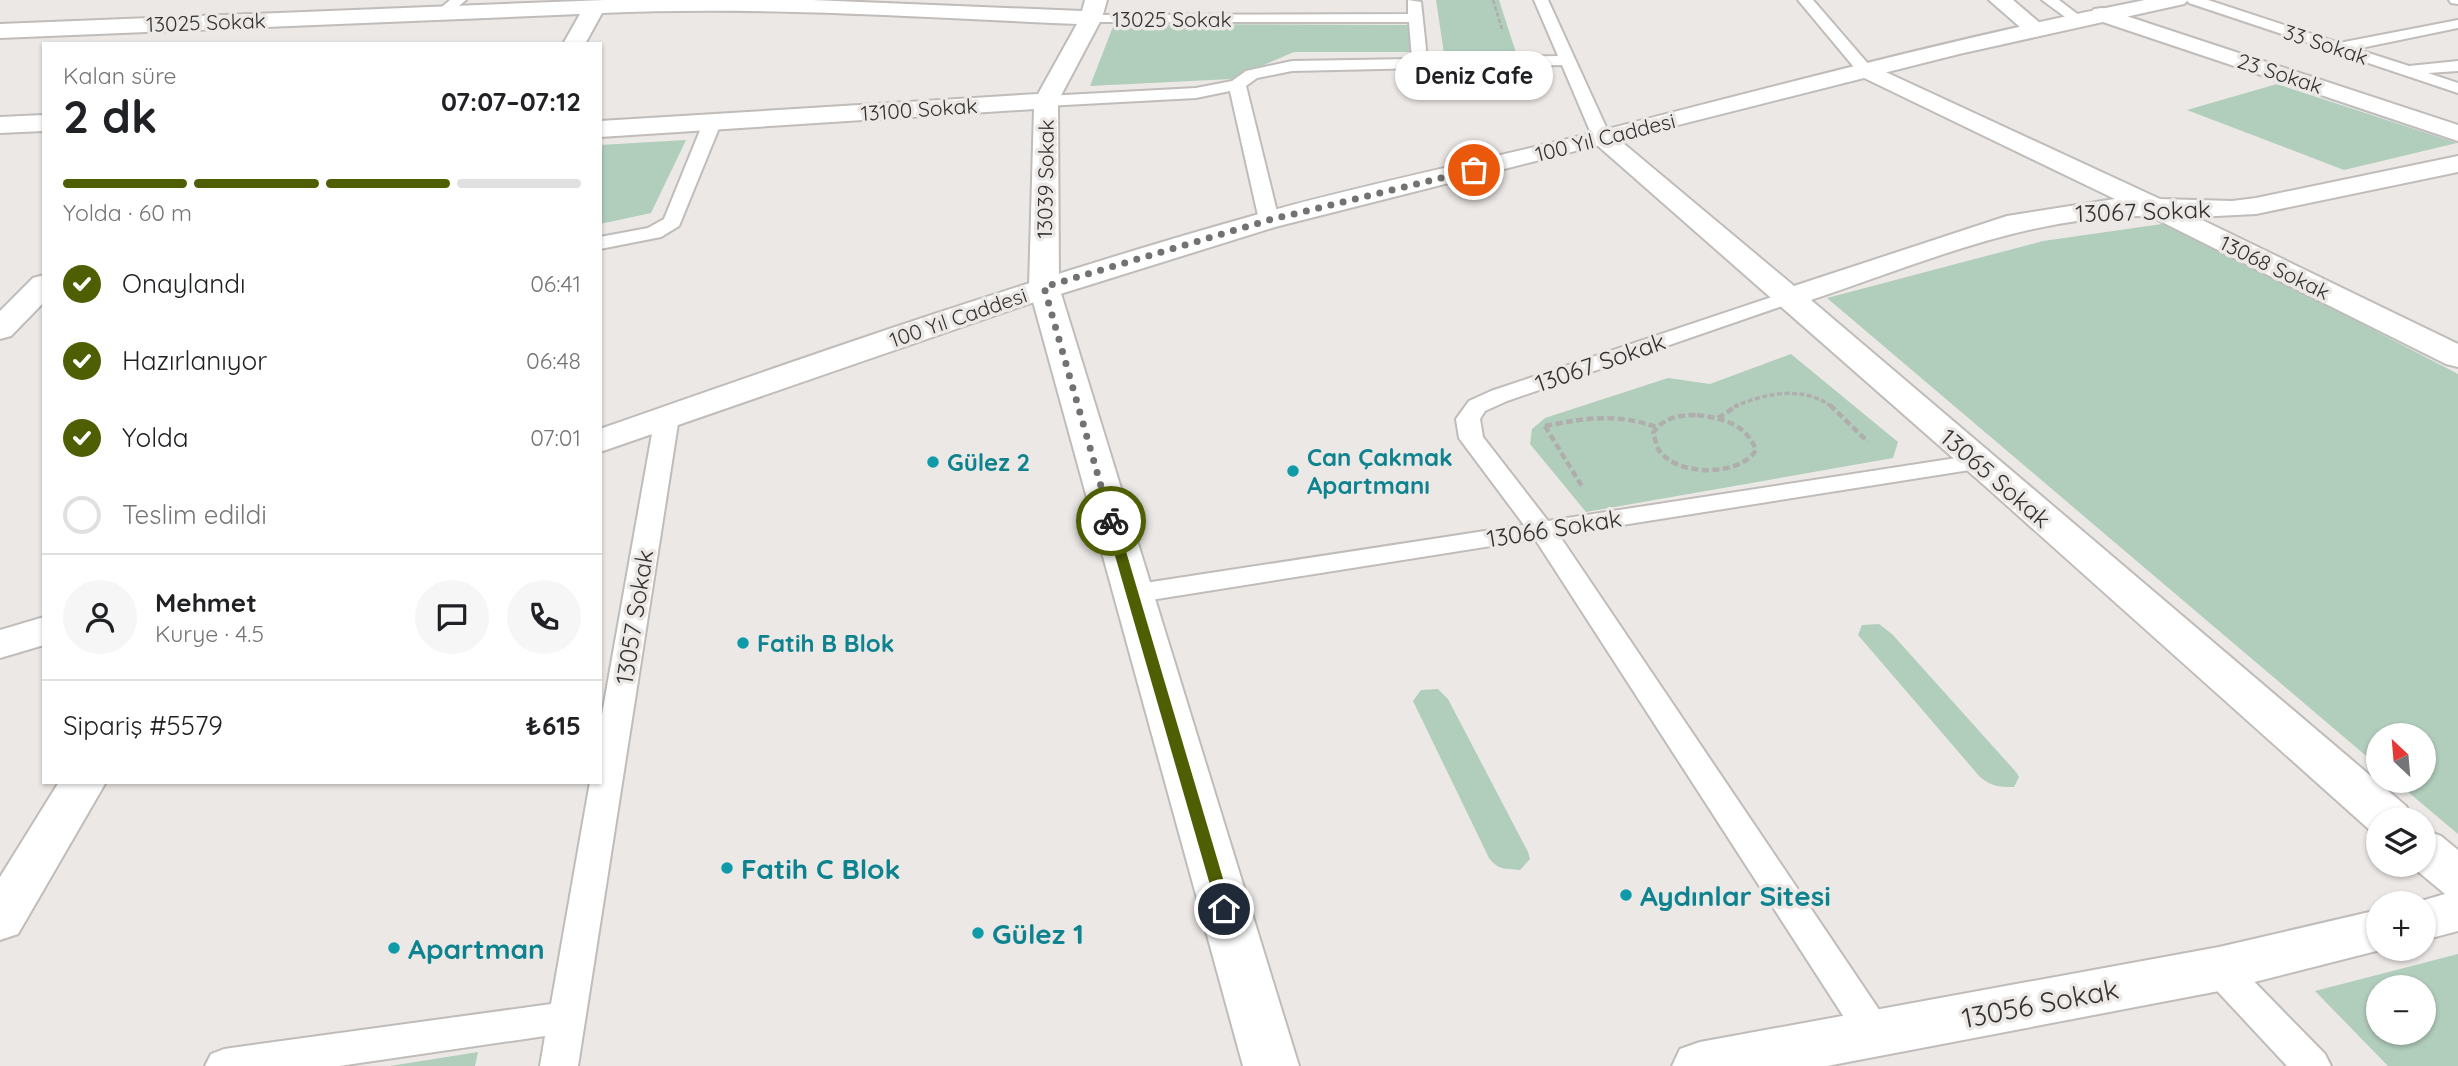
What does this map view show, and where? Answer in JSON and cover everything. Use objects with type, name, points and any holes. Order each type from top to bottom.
[{"type":"street","points":[[278,19],[308,0]]},
{"type":"street","points":[[2000,0],[2036,29]]},
{"type":"street","name":"100 Yıl Caddesi","points":[[602,440],[1044,287],[1269,220],[1602,138],[1864,69],[2090,17],[2177,0]]},
{"type":"street","name":"13025 Sokak","points":[[0,31],[326,17],[451,6],[596,7],[666,2],[780,2],[1093,9]]},
{"type":"street","points":[[575,42],[596,7]]},
{"type":"street","name":"13039 Sokak","points":[[1093,9],[1046,101],[1044,287],[1271,1066]]},
{"type":"street","points":[[300,42],[326,17]]},
{"type":"street","name":"23 Sokak","points":[[2090,17],[2458,133]]},
{"type":"street","name":"13068 Sokak","points":[[1864,69],[2154,207],[2458,357]]},
{"type":"street","name":"13100 Sokak","points":[[602,129],[1046,101]]},
{"type":"street","points":[[0,125],[42,122]]},
{"type":"street","name":"13065 Sokak","points":[[1602,138],[1790,297],[2375,807]]},
{"type":"street","name":"13067 Sokak","points":[[1790,297],[2017,222],[2069,212],[2154,207],[2232,209],[2256,206],[2458,164]]},
{"type":"street","points":[[0,330],[28,299]]},
{"type":"street","points":[[0,644],[42,632]]},
{"type":"street","points":[[0,920],[82,784]]},
{"type":"street","points":[[2436,860],[2458,879]]},
{"type":"street","points":[[2436,917],[2458,911]]},
{"type":"street","name":"13056 Sokak","points":[[1700,1066],[2219,970],[2366,934]]},
{"type":"lane","points":[[1255,19],[1257,0]]},
{"type":"lane","points":[[1414,0],[1420,64]]},
{"type":"lane","points":[[1541,0],[1602,138]]},
{"type":"lane","points":[[1805,0],[1864,69]]},
{"type":"lane","name":"23 Sokak","points":[[2049,0],[2090,17]]},
{"type":"lane","name":"33 Sokak","points":[[2194,0],[2458,88]]},
{"type":"lane","name":"13025 Sokak","points":[[1093,9],[1255,19],[1416,18]]},
{"type":"lane","points":[[2339,48],[2458,24]]},
{"type":"lane","name":"13100 Sokak","points":[[1046,101],[1196,93],[1237,85],[1252,74],[1292,66],[1569,60]]},
{"type":"lane","points":[[2403,70],[2458,66]]},
{"type":"lane","points":[[1237,85],[1269,220]]},
{"type":"lane","points":[[602,243],[654,233],[672,222],[712,123]]},
{"type":"lane","name":"13067 Sokak","points":[[1790,297],[1499,396],[1477,406],[1468,419],[1471,438],[1542,530],[1875,1034]]},
{"type":"lane","name":"13057 Sokak","points":[[559,1066],[667,417]]},
{"type":"lane","name":"13066 Sokak","points":[[1132,594],[1976,461]]},
{"type":"lane","points":[[2219,970],[2312,1066]]},
{"type":"lane","points":[[224,1066],[569,1017]]},
{"type":"path","points":[[1718,418],[1744,401],[1790,393],[1813,395],[1823,400],[1876,449],[1932,468]]},
{"type":"path","points":[[1499,396],[1545,426],[1584,490]]},
{"type":"path","points":[[1545,426],[1607,414],[1628,416],[1656,427]]},
{"type":"path","points":[[1687,475],[1741,467],[1751,462],[1756,454],[1756,446],[1744,429],[1718,418],[1677,416],[1661,422],[1656,427],[1653,440],[1664,455],[1686,466],[1713,471]]},
{"type":"green space","points":[[1436,0],[1499,0],[1518,59],[1445,60]]},
{"type":"green space","points":[[1114,24],[1414,25],[1413,52],[1294,52],[1231,79],[1090,86]]},
{"type":"green space","points":[[2277,84],[2457,143],[2344,170],[2187,110]]},
{"type":"green space","points":[[686,140],[651,213],[602,224],[602,145]]},
{"type":"green space","points":[[2169,223],[2458,374],[2458,834],[2436,815],[2436,807],[2426,807],[2409,793],[2436,793],[2436,723],[2366,723],[2366,756],[1827,298],[2043,241]]},
{"type":"green space","points":[[1791,354],[1898,442],[1893,458],[1586,512],[1530,444],[1532,429],[1545,418],[1668,378],[1710,384]]},
{"type":"green space","points":[[1879,624],[1892,634],[2016,772],[2019,777],[2014,787],[1996,786],[1980,777],[1858,635],[1862,625]]},
{"type":"green space","points":[[1438,689],[1448,699],[1528,852],[1530,859],[1520,870],[1500,867],[1489,858],[1413,701],[1421,690]]},
{"type":"green space","points":[[2458,954],[2458,1066],[2388,1066],[2368,1045],[2436,1045],[2436,975],[2377,975]]},
{"type":"green space","points":[[2366,978],[2366,1043],[2315,991]]},
{"type":"green space","points":[[478,1052],[475,1066],[390,1066]]},
{"type":"way so far","points":[[1111,521],[1044,287],[1269,220],[1474,170]]},
{"type":"place","name":"Deniz Cafe","points":[[1474,170]]},
{"type":"place","name":"Gülez 2","points":[[933,462]]},
{"type":"place","name":"Can Çakmak Apartmanı","points":[[1293,471]]},
{"type":"place","name":"Fatih B Blok","points":[[743,643]]},
{"type":"place","name":"Fatih C Blok","points":[[727,868]]},
{"type":"place","name":"Aydınlar Sitesi","points":[[1626,895]]},
{"type":"place","name":"Gülez 1","points":[[978,933]]},
{"type":"place","name":"Apartman","points":[[394,948]]},
{"type":"route","points":[[1111,521],[1224,909]]}]
